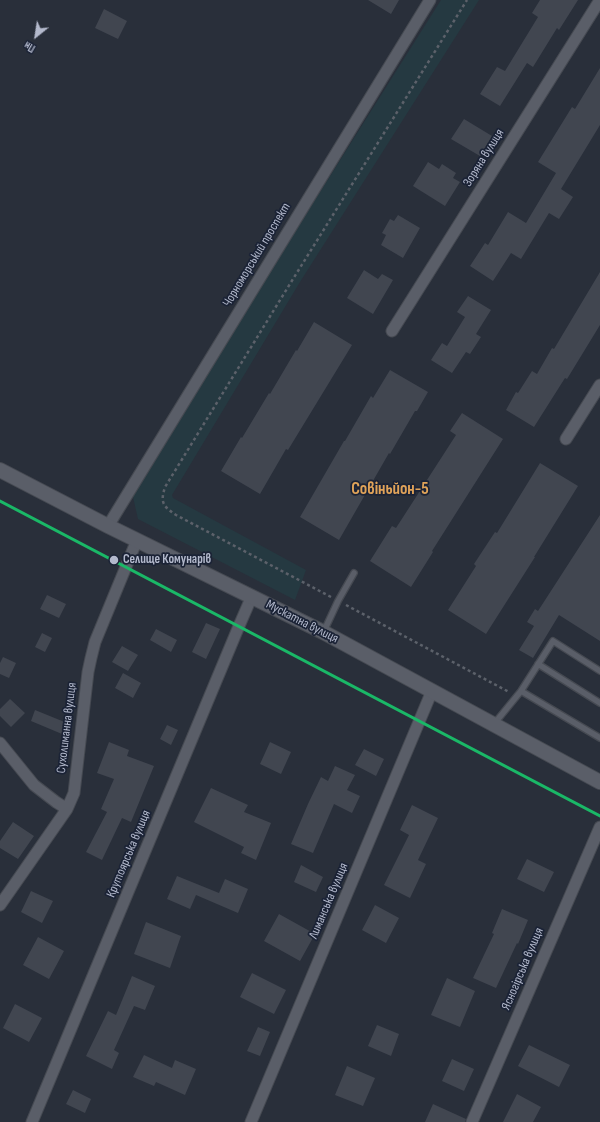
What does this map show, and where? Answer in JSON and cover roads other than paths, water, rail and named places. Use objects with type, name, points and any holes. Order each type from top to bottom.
[{"type":"street","name":"Чорноморський проспект","points":[[108,526],[430,0]]},
{"type":"street","name":"Зоряна вулиця","points":[[392,331],[600,0]]},
{"type":"street","points":[[566,439],[600,385]]},
{"type":"street","name":"Мускатна вулиця","points":[[0,470],[108,526],[323,632],[600,782]]},
{"type":"street","name":"Сухолиманна вулиця","points":[[0,905],[67,809],[74,792],[88,672],[95,642],[137,540]]},
{"type":"street","name":"Крутоярська вулиця","points":[[32,1122],[252,596]]},
{"type":"street","name":"Лиманська вулиця","points":[[251,1122],[432,691]]},
{"type":"street","points":[[0,743],[34,785],[67,809]]},
{"type":"street","name":"Ясногірська вулиця","points":[[472,1122],[600,827]]},
{"type":"lane","points":[[323,632],[354,573]]},
{"type":"lane","points":[[494,724],[521,691],[553,641],[600,671]]},
{"type":"lane","points":[[538,664],[600,703]]},
{"type":"lane","points":[[521,691],[600,738]]},
{"type":"place","name":"Селище Комунарів","points":[[114,560]]},
{"type":"district","name":"Совіньйон-5","points":[[390,490]]}]
